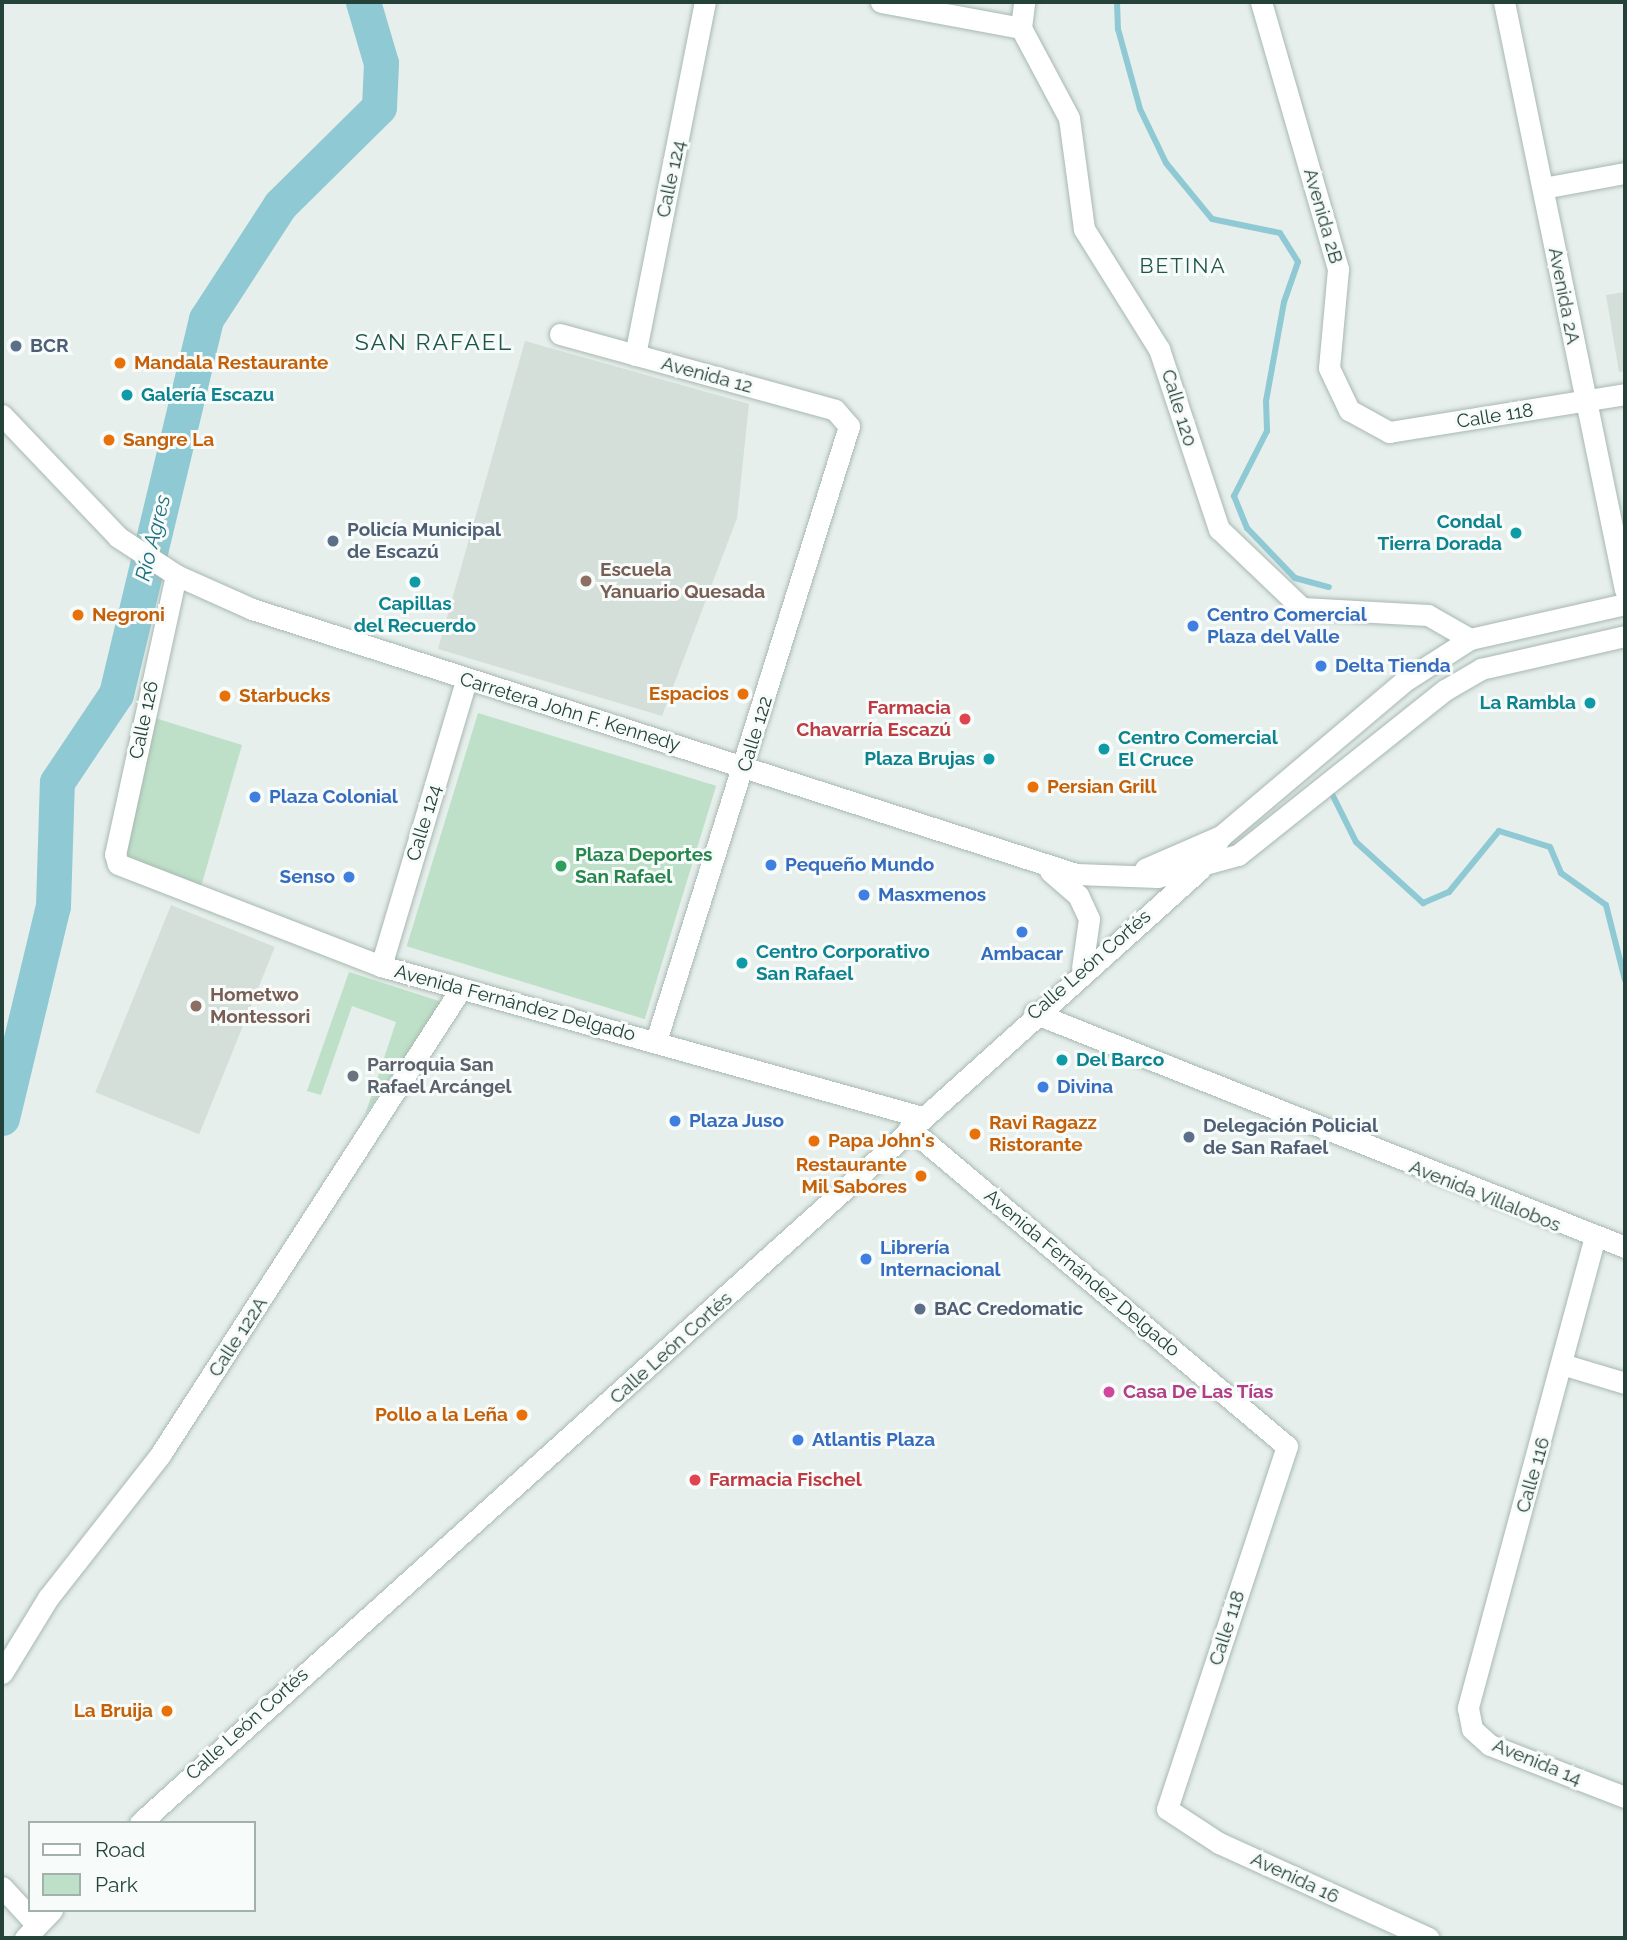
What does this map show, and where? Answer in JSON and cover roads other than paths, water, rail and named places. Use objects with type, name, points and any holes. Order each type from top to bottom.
[{"type":"street","name":"Calle 124","points":[[635,355],[705,2]]},
{"type":"street","points":[[881,2],[1021,28],[1024,2]]},
{"type":"street","name":"Avenida 2B","points":[[1261,2],[1338,269],[1329,368],[1340,400],[1365,424]]},
{"type":"street","name":"Avenida 2A","points":[[1504,2],[1584,402],[1625,590]]},
{"type":"street","name":"Calle 120","points":[[1021,28],[1069,118],[1084,229],[1164,359],[1219,529],[1302,608],[1428,615],[1470,639]]},
{"type":"street","points":[[1543,188],[1625,173]]},
{"type":"street","name":"Avenida 12","points":[[560,334],[835,410],[849,426]]},
{"type":"street","name":"Calle 118","points":[[1365,424],[1389,432],[1625,394]]},
{"type":"street","name":"Carretera John F. Kennedy","points":[[2,415],[118,537],[167,569],[264,614],[746,767],[1035,864],[1117,878],[1199,870]]},
{"type":"street","name":"Calle 122","points":[[656,1041],[746,767],[849,426]]},
{"type":"street","name":"Calle 126","points":[[118,864],[167,569]]},
{"type":"street","name":"Calle León Cortés","points":[[142,1821],[1034,1013],[1199,870],[1221,835],[1404,682],[1470,639],[1625,604]]},
{"type":"street","name":"Calle León Cortés","points":[[1199,870],[1238,855],[1481,668],[1625,636]]},
{"type":"street","name":"Calle 124","points":[[381,966],[467,680]]},
{"type":"street","points":[[1117,878],[1221,835]]},
{"type":"street","name":"Avenida Fernández Delgado","points":[[118,864],[381,966],[460,990],[656,1041],[915,1122],[1287,1446]]},
{"type":"street","points":[[1035,864],[1078,895],[1089,919],[1090,946],[1081,971]]},
{"type":"street","name":"Calle 122A","points":[[2,1673],[48,1598],[160,1455],[460,990]]},
{"type":"street","name":"Avenida Villalobos","points":[[1034,1013],[1594,1240],[1625,1247]]},
{"type":"street","name":"Calle 116","points":[[1468,1708],[1565,1365],[1594,1240]]},
{"type":"street","points":[[1565,1365],[1625,1383]]},
{"type":"street","name":"Calle 118","points":[[1167,1809],[1287,1446]]},
{"type":"street","name":"Avenida 14","points":[[1468,1708],[1472,1729],[1490,1745],[1625,1797]]},
{"type":"street","name":"Avenida 16","points":[[1167,1809],[1219,1843],[1428,1938]]},
{"type":"street","points":[[2,1887],[38,1925]]},
{"type":"waterway","name":"Río Agres","points":[[2,1118],[53,906],[57,782],[116,694],[206,319],[280,205],[379,107],[381,63],[363,2]]},
{"type":"waterway","points":[[1117,2],[1118,29],[1140,109],[1166,163],[1212,219],[1280,233],[1298,262],[1284,302],[1266,401],[1267,431],[1234,496],[1247,528],[1295,578],[1329,587]]},
{"type":"waterway","points":[[1330,790],[1356,842],[1423,903],[1449,892],[1499,831],[1550,847],[1561,873],[1606,905],[1625,980]]},
{"type":"place","name":"BCR","points":[[16,346]]},
{"type":"place","name":"Mandala Restaurante","points":[[120,363]]},
{"type":"place","name":"Galería Escazu","points":[[127,395]]},
{"type":"place","name":"Sangre La","points":[[109,440]]},
{"type":"place","name":"Condal Tierra Dorada","points":[[1516,533]]},
{"type":"place","name":"Policía Municipal de Escazú","points":[[333,541]]},
{"type":"place","name":"Escuela Yanuario Quesada","points":[[586,581]]},
{"type":"place","name":"Capillas del Recuerdo","points":[[415,582]]},
{"type":"place","name":"Negroni","points":[[78,615]]},
{"type":"place","name":"Centro Comercial Plaza del Valle","points":[[1193,626]]},
{"type":"place","name":"Delta Tienda","points":[[1321,666]]},
{"type":"place","name":"Espacios","points":[[743,694]]},
{"type":"place","name":"Starbucks","points":[[225,696]]},
{"type":"place","name":"La Rambla","points":[[1590,703]]},
{"type":"place","name":"Farmacia Chavarría Escazú","points":[[965,719]]},
{"type":"place","name":"Centro Comercial El Cruce","points":[[1104,749]]},
{"type":"place","name":"Plaza Brujas","points":[[989,759]]},
{"type":"place","name":"Persian Grill","points":[[1033,787]]},
{"type":"place","name":"Plaza Colonial","points":[[255,797]]},
{"type":"place","name":"Pequeño Mundo","points":[[771,865]]},
{"type":"place","name":"Plaza Deportes San Rafael","points":[[561,866]]},
{"type":"place","name":"Senso","points":[[349,877]]},
{"type":"place","name":"Masxmenos","points":[[864,895]]},
{"type":"place","name":"Ambacar","points":[[1022,932]]},
{"type":"place","name":"Centro Corporativo San Rafael","points":[[742,963]]},
{"type":"place","name":"Hometwo Montessori","points":[[196,1006]]},
{"type":"place","name":"Del Barco","points":[[1062,1060]]},
{"type":"place","name":"Parroquia San Rafael Arcángel","points":[[353,1076]]},
{"type":"place","name":"Divina","points":[[1043,1087]]},
{"type":"place","name":"Plaza Juso","points":[[675,1121]]},
{"type":"place","name":"Ravi Ragazz Ristorante","points":[[975,1134]]},
{"type":"place","name":"Delegación Policial de San Rafael","points":[[1189,1137]]},
{"type":"place","name":"Papa John's","points":[[814,1141]]},
{"type":"place","name":"Restaurante Mil Sabores","points":[[921,1176]]},
{"type":"place","name":"Librería Internacional","points":[[866,1259]]},
{"type":"place","name":"BAC Credomatic","points":[[920,1309]]},
{"type":"place","name":"Casa De Las Tías","points":[[1109,1392]]},
{"type":"place","name":"Pollo a la Leña","points":[[522,1415]]},
{"type":"place","name":"Atlantis Plaza","points":[[798,1440]]},
{"type":"place","name":"Farmacia Fischel","points":[[695,1480]]},
{"type":"place","name":"La Bruija","points":[[167,1711]]},
{"type":"district","name":"BETINA","points":[[1183,266]]},
{"type":"district","name":"SAN RAFAEL","points":[[434,342]]}]
